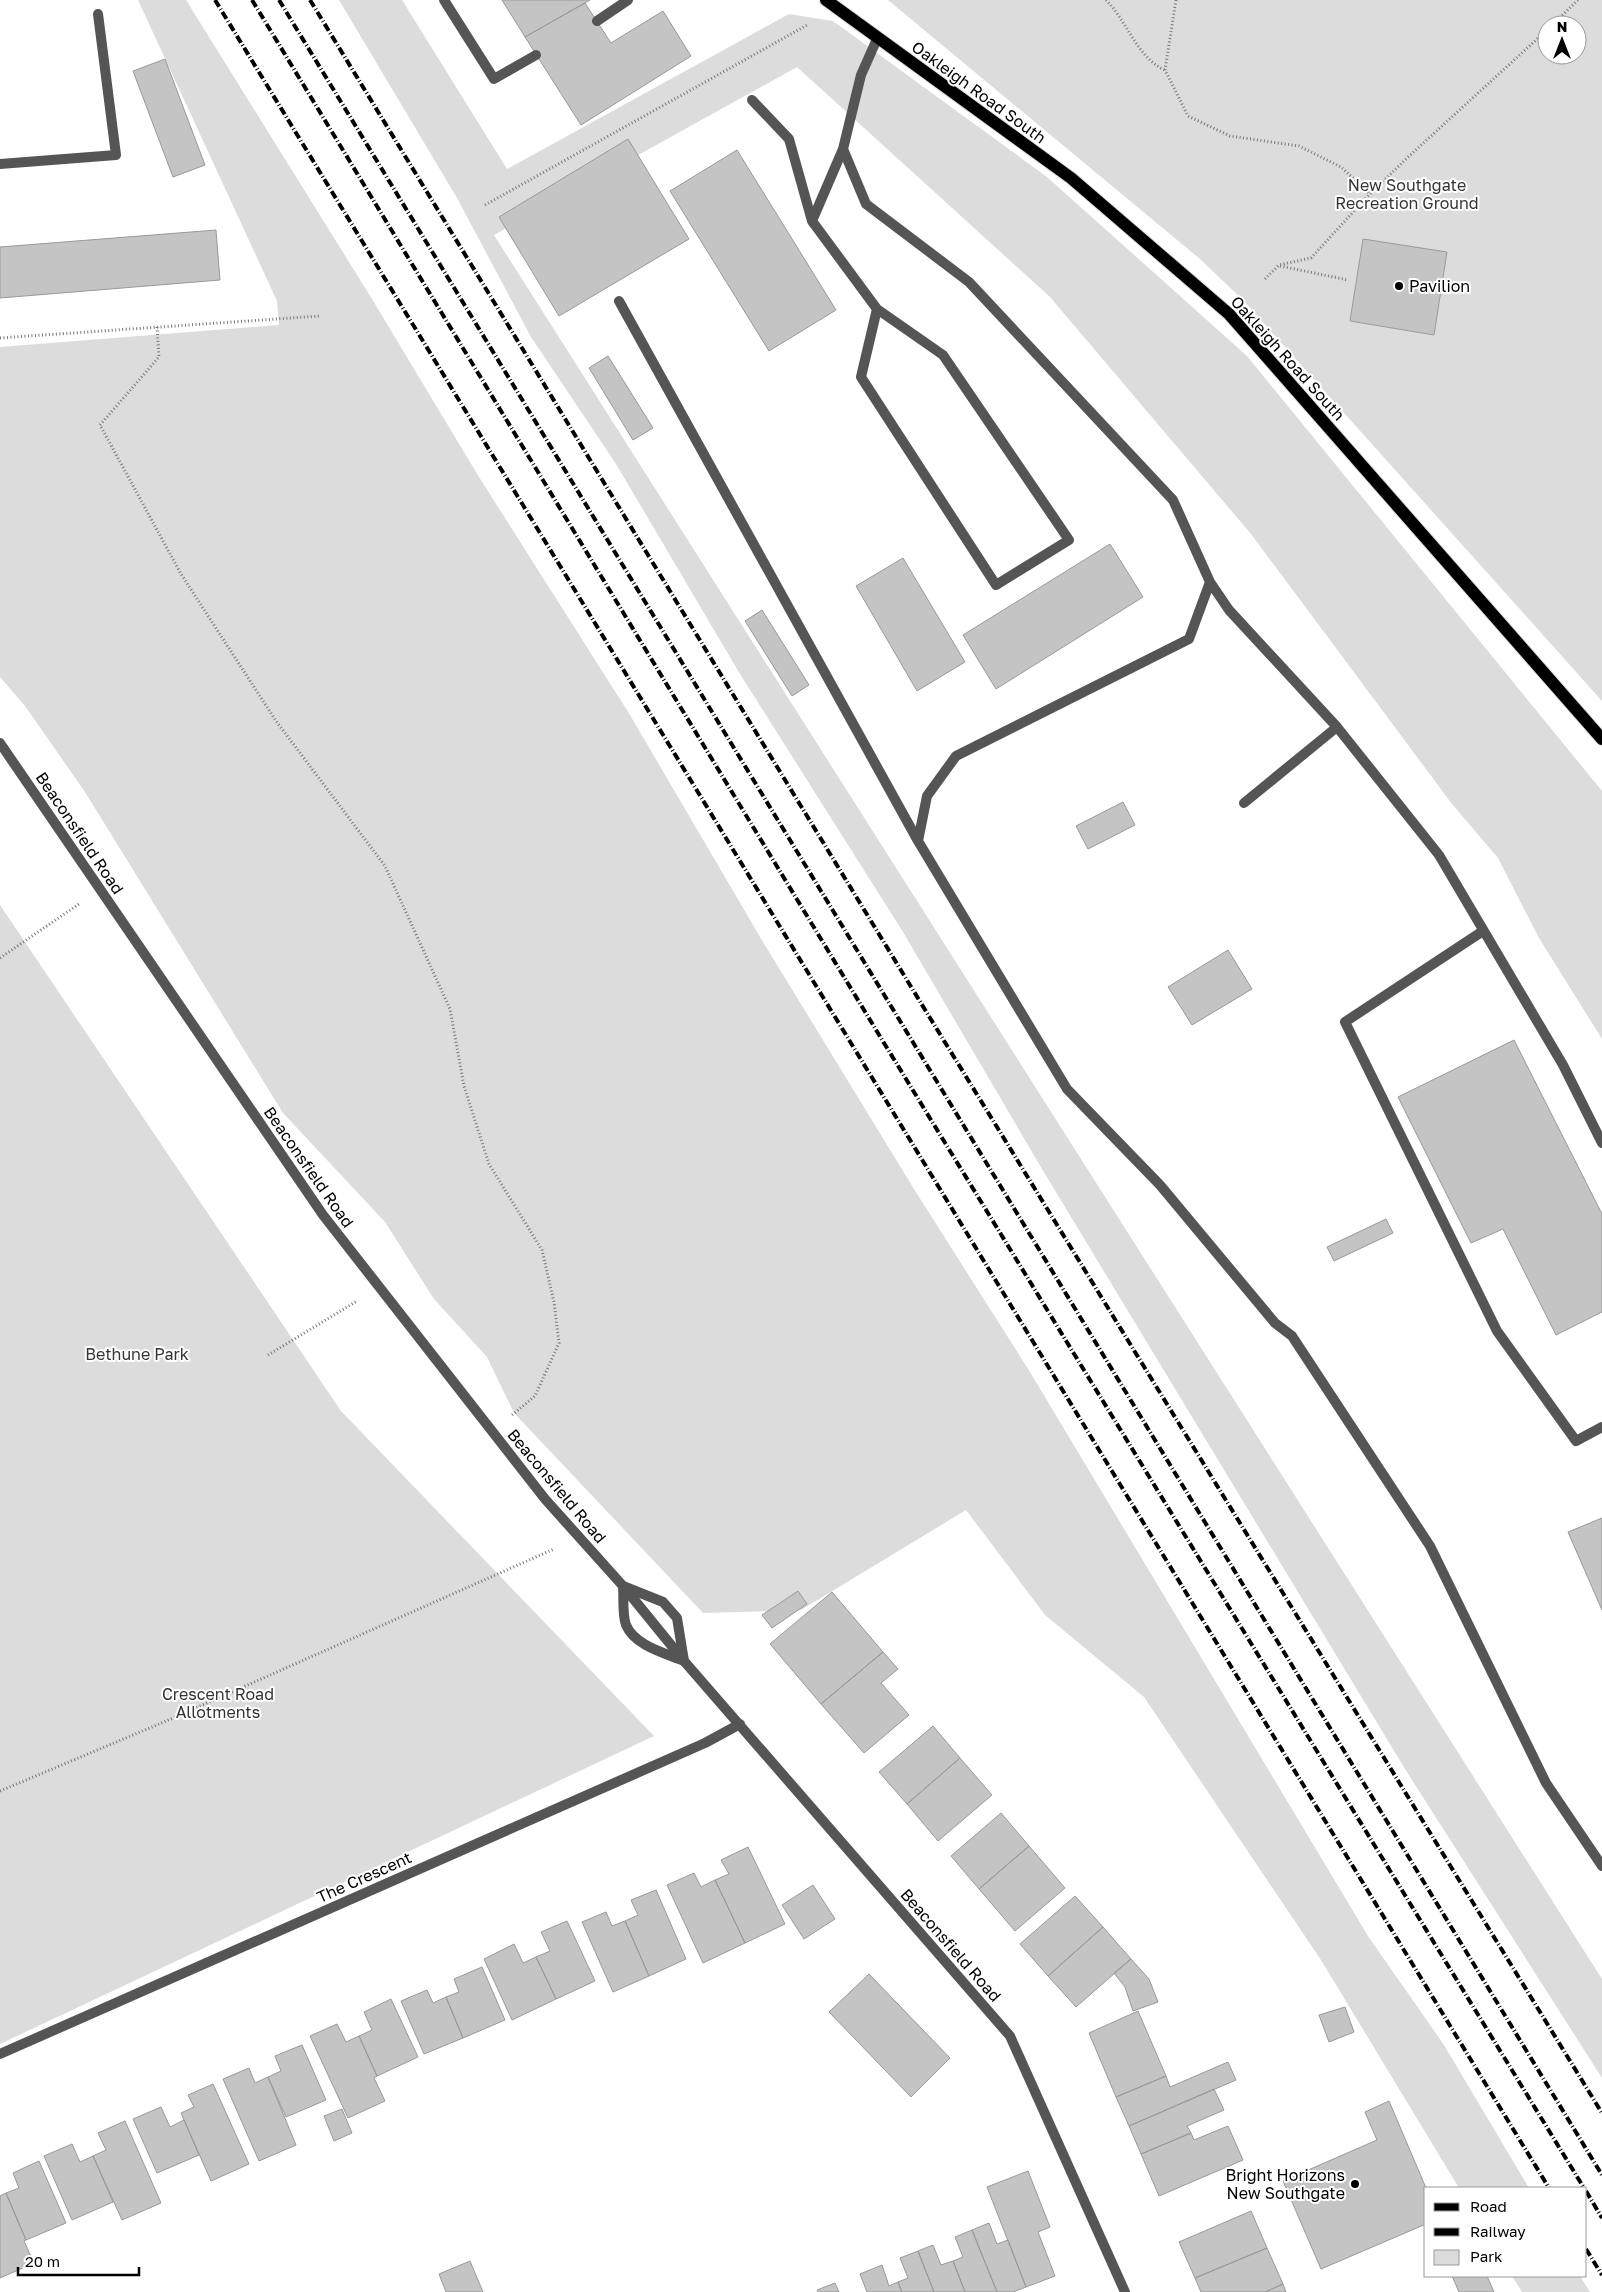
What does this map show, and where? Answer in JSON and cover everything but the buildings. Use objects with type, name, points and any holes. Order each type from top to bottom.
[{"type":"main road","name":"Oakleigh Road South","points":[[826,0],[1071,178],[1229,314],[1602,739]]},
{"type":"street","points":[[444,0],[494,79],[536,55]]},
{"type":"street","points":[[597,21],[628,0]]},
{"type":"street","points":[[0,164],[116,155],[98,14]]},
{"type":"street","points":[[812,221],[843,149],[861,74],[878,39]]},
{"type":"street","points":[[752,100],[789,139],[812,221],[877,309],[943,355],[1069,540],[996,585],[861,376],[877,309]]},
{"type":"street","points":[[843,149],[866,204],[969,282],[1173,500],[1210,582],[1229,610],[1337,727],[1439,855],[1562,1065],[1602,1143]]},
{"type":"street","points":[[620,301],[918,841],[1067,1089],[1160,1185],[1275,1323],[1292,1336],[1298,1344],[1430,1546],[1546,1783],[1602,1866]]},
{"type":"street","points":[[918,841],[927,796],[956,756],[1189,639],[1210,582]]},
{"type":"street","points":[[1244,802],[1337,727]]},
{"type":"street","name":"Beaconsfield Road","points":[[0,743],[323,1215],[545,1499],[623,1586],[663,1602],[677,1618],[684,1661]]},
{"type":"street","points":[[1483,930],[1345,1022],[1497,1332],[1576,1441],[1602,1427]]},
{"type":"street","points":[[623,1586],[684,1661]]},
{"type":"street","name":"Beaconsfield Road","points":[[623,1586],[626,1625],[633,1634],[641,1643],[684,1661],[1010,2036],[1125,2292]]},
{"type":"street","name":"The Crescent","points":[[0,2054],[706,1742],[740,1724]]},
{"type":"path","points":[[1106,0],[1115,9],[1153,65],[1165,70]]},
{"type":"path","points":[[1176,0],[1165,70],[1188,116],[1230,136],[1299,146],[1341,167],[1370,194]]},
{"type":"path","points":[[1562,15],[1578,0]]},
{"type":"path","points":[[484,204],[836,9]]},
{"type":"path","points":[[1265,279],[1279,266],[1311,258],[1370,194],[1537,39]]},
{"type":"path","points":[[1279,266],[1348,280]]},
{"type":"path","points":[[0,338],[320,316]]},
{"type":"path","points":[[157,327],[160,357],[100,425],[181,574],[276,721],[386,866],[450,1009],[464,1086],[489,1164],[542,1250],[554,1302],[559,1343],[535,1396],[491,1430]]},
{"type":"path","points":[[0,958],[100,890]]},
{"type":"path","points":[[268,1355],[379,1287]]},
{"type":"path","points":[[0,1791],[171,1719],[542,1556],[578,1536]]},
{"type":"green space","points":[[138,0],[186,0],[372,299],[479,477],[630,715],[763,942],[914,1189],[1030,1372],[1368,1936],[1444,2045],[1528,2187],[1458,2187],[1321,1960],[1144,1697],[1045,1615],[966,1510],[801,1610],[703,1613],[514,1413],[487,1357],[434,1299],[385,1222],[283,1113],[85,792],[25,706],[0,677],[0,347],[279,325],[277,301]]},
{"type":"green space","points":[[339,0],[402,0],[507,169],[789,14],[833,21],[1047,177],[1247,356],[1602,791],[1602,1039],[1539,938],[1498,858],[1452,804],[1251,534],[1050,297],[797,67],[494,235],[1602,1979],[1602,2078],[1405,1769],[1042,1169],[903,932],[740,674],[616,464],[531,337],[457,198]]},
{"type":"green space","name":"New Southgate Recreation Ground","points":[[888,0],[1602,0],[1602,701],[1243,300],[1200,259]]},
{"type":"green space","name":"Crescent Road Allotments","points":[[0,905],[341,1411],[654,1736],[0,2044]]},
{"type":"green space","points":[[1513,2277],[1581,2277],[1590,2292],[1522,2292]]},
{"type":"railway","points":[[215,0],[1548,2187]]},
{"type":"railway","points":[[252,0],[884,1043],[1583,2187]]},
{"type":"railway","points":[[279,0],[1602,2175]]},
{"type":"railway","points":[[310,0],[927,1013],[1602,2113]]},
{"type":"railway","points":[[1587,2193],[1602,2218]]},
{"type":"railway","points":[[1587,2251],[1602,2275]]},
{"type":"place","name":"Pavilion","points":[[1399,286]]},
{"type":"place","name":"Bright Horizons New Southgate","points":[[1355,2184]]},
{"type":"park label","name":"Bethune Park","points":[[137,1354]]}]
